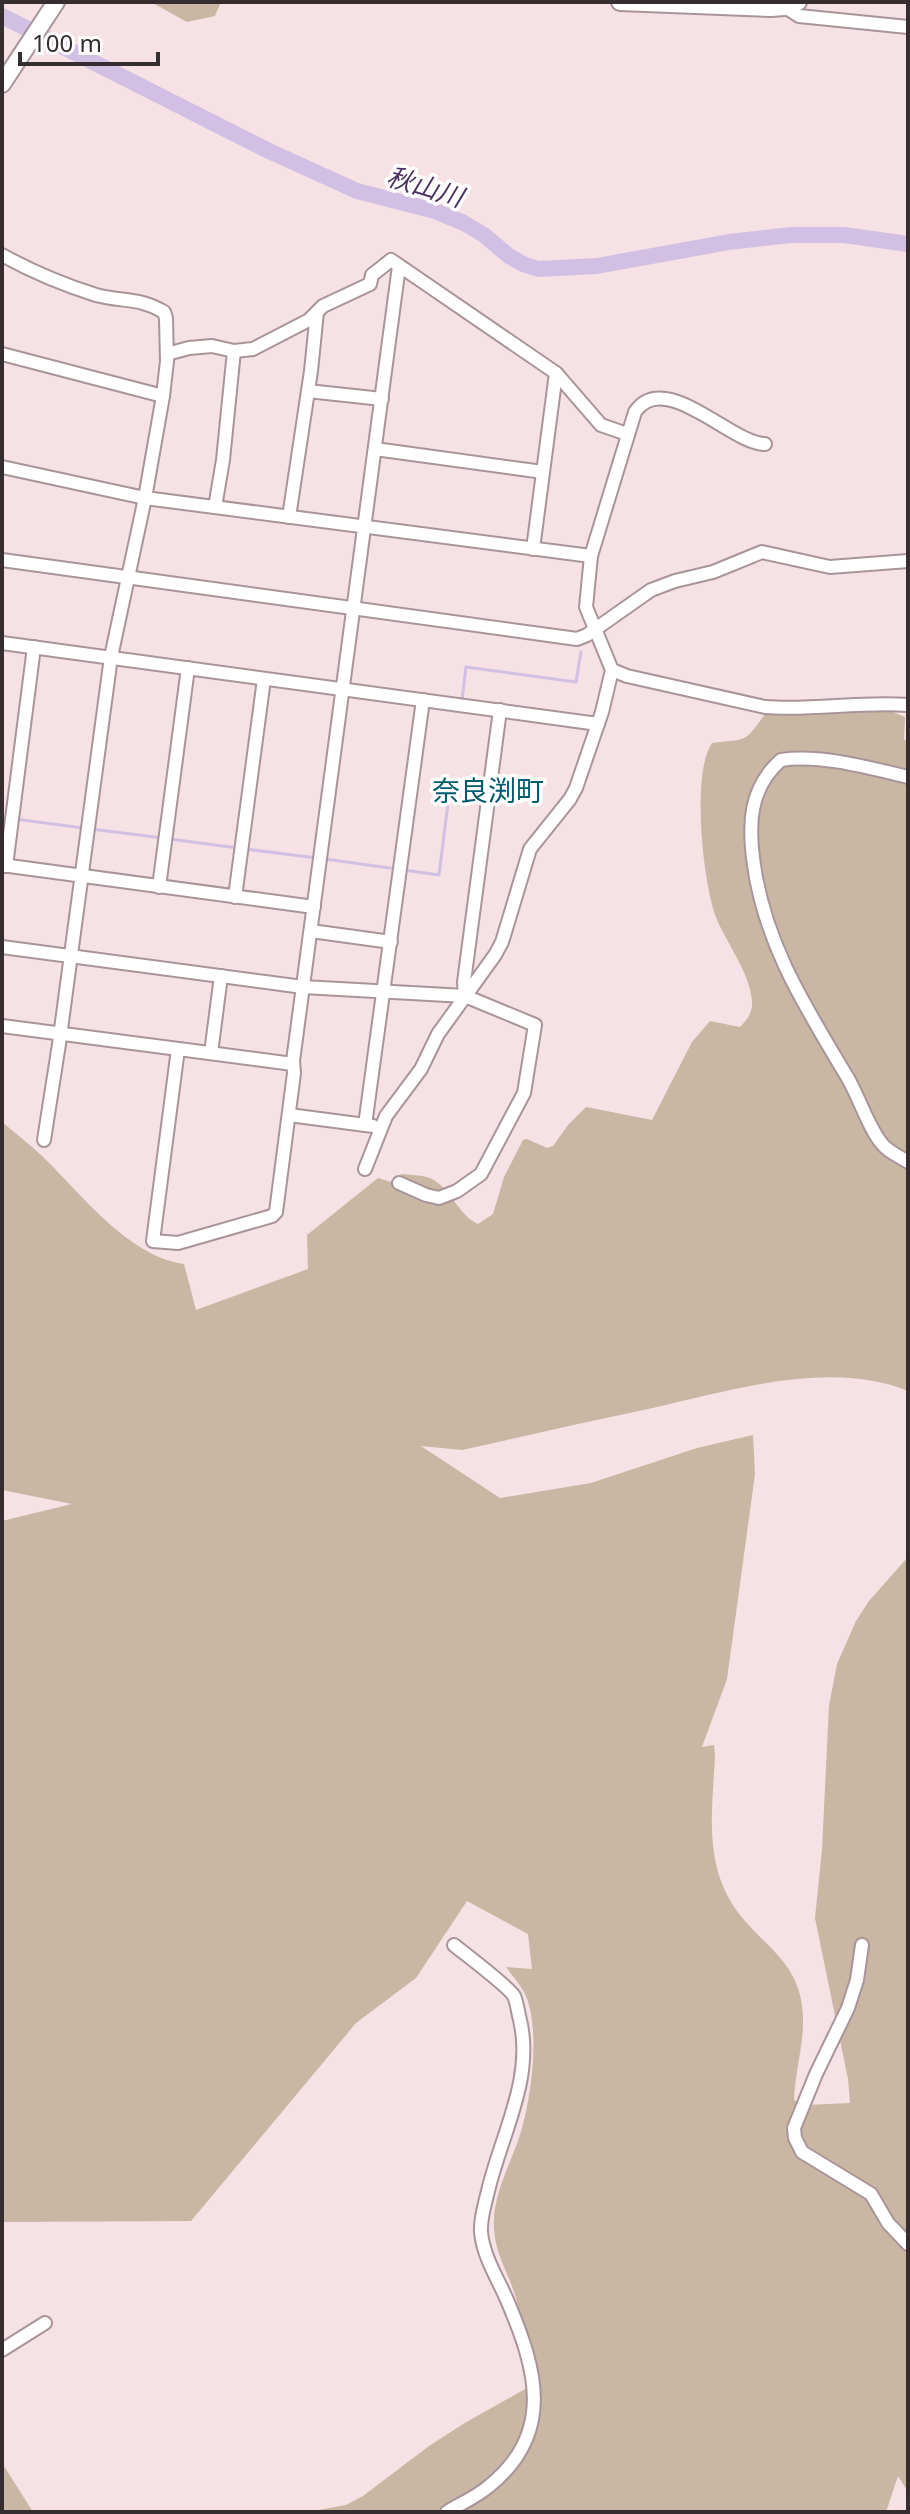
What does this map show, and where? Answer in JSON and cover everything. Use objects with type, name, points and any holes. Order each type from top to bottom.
[{"type":"main road","points":[[620,2],[760,8],[792,4]]},
{"type":"main road","points":[[2,84],[54,6]]},
{"type":"street","points":[[792,4],[799,16],[908,27]]},
{"type":"street","points":[[2,255],[95,294],[135,299],[158,308],[165,314],[167,354],[145,498],[111,657],[44,1140]]},
{"type":"street","points":[[167,354],[212,346],[249,351],[309,320],[323,306],[370,284],[372,275],[389,260],[556,373],[601,425],[627,434]]},
{"type":"street","points":[[178,1049],[153,1241],[178,1243],[272,1216],[276,1212],[399,266]]},
{"type":"street","points":[[289,517],[317,312]]},
{"type":"street","points":[[215,507],[234,351]]},
{"type":"street","points":[[2,354],[163,396]]},
{"type":"street","points":[[533,549],[556,373]]},
{"type":"street","points":[[308,391],[382,399]]},
{"type":"street","points":[[365,1169],[386,1116],[421,1069],[438,1034],[502,942],[530,849],[570,799],[598,724],[612,670],[586,607],[591,556],[627,434],[639,407],[659,399],[699,410],[739,435],[757,444],[765,444]]},
{"type":"street","points":[[375,449],[543,472]]},
{"type":"street","points":[[2,467],[145,498],[591,556]]},
{"type":"street","points":[[2,560],[577,639],[651,590],[713,572],[762,552],[830,567],[908,561]]},
{"type":"street","points":[[2,643],[598,724]]},
{"type":"street","points":[[34,647],[4,866],[314,907]]},
{"type":"street","points":[[159,887],[188,668]]},
{"type":"street","points":[[612,670],[765,707],[908,705]]},
{"type":"street","points":[[235,897],[264,679]]},
{"type":"street","points":[[365,1125],[423,700]]},
{"type":"street","points":[[465,996],[464,982],[500,710]]},
{"type":"street","points":[[908,777],[811,759],[781,760],[760,787],[752,807],[750,824],[756,882],[779,956],[876,1136],[883,1146],[908,1162]]},
{"type":"street","points":[[311,931],[391,942]]},
{"type":"street","points":[[2,947],[303,987],[465,996],[535,1025],[524,1093],[481,1174],[439,1198],[399,1183]]},
{"type":"street","points":[[211,1053],[221,976]]},
{"type":"street","points":[[2,1026],[293,1063]]},
{"type":"street","points":[[289,1115],[382,1127]]},
{"type":"street","points":[[447,2512],[489,2487],[510,2466],[532,2424],[535,2405],[533,2375],[524,2341],[484,2247],[481,2229],[491,2177],[519,2085],[523,2056],[521,2024],[514,1995],[454,1945]]},
{"type":"street","points":[[862,1945],[857,1980],[848,2008],[816,2074],[794,2128],[795,2138],[802,2152],[871,2194],[888,2223],[908,2244]]},
{"type":"street","points":[[2,2350],[45,2323]]},
{"type":"shaded area","points":[[151,2],[221,2],[215,16],[187,22]]},
{"type":"shaded area","points":[[883,708],[905,717],[904,739],[908,744],[908,1391],[877,1382],[845,1378],[778,1381],[462,1450],[421,1446],[500,1498],[591,1483],[697,1448],[753,1435],[755,1474],[727,1679],[702,1747],[714,1745],[713,1843],[722,1883],[745,1921],[792,1974],[801,1998],[803,2026],[794,2099],[806,2105],[850,2103],[848,2079],[815,1918],[822,1850],[829,1706],[837,1664],[856,1621],[869,1601],[908,1557],[908,2492],[898,2476],[886,2512],[307,2512],[346,2505],[363,2496],[429,2446],[527,2388],[518,2308],[497,2247],[494,2217],[505,2173],[523,2126],[533,2066],[529,2007],[522,1989],[506,1967],[532,1969],[528,1934],[467,1901],[416,1978],[356,2023],[191,2221],[2,2222],[2,1521],[72,1504],[2,1490],[2,1122],[40,1154],[124,1236],[163,1259],[184,1264],[196,1310],[308,1269],[307,1235],[378,1178],[400,1185],[401,1174],[427,1177],[442,1186],[464,1214],[478,1224],[493,1214],[504,1177],[523,1140],[547,1148],[553,1146],[586,1107],[652,1120],[692,1042],[710,1021],[740,1027],[749,1015],[752,1004],[750,990],[743,969],[717,920],[707,882],[701,803],[702,779],[712,743],[743,738],[765,714]]},
{"type":"shaded area","points":[[2,2463],[33,2512],[2,2512]]},
{"type":"waterway","name":"秋山川","points":[[2,16],[269,151],[357,191],[435,211],[464,223],[509,256],[538,269],[597,266],[729,242],[791,235],[844,235],[908,244]]},
{"type":"waterway","points":[[462,700],[466,667],[576,682],[581,652]]},
{"type":"waterway","points":[[404,870],[439,875],[449,795]]},
{"type":"waterway","points":[[15,819],[83,828]]},
{"type":"waterway","points":[[91,829],[163,838]]},
{"type":"waterway","points":[[170,839],[238,848]]},
{"type":"waterway","points":[[245,849],[317,858]]},
{"type":"waterway","points":[[325,859],[397,869]]},
{"type":"district","name":"奈良渕町","points":[[488,791]]}]
